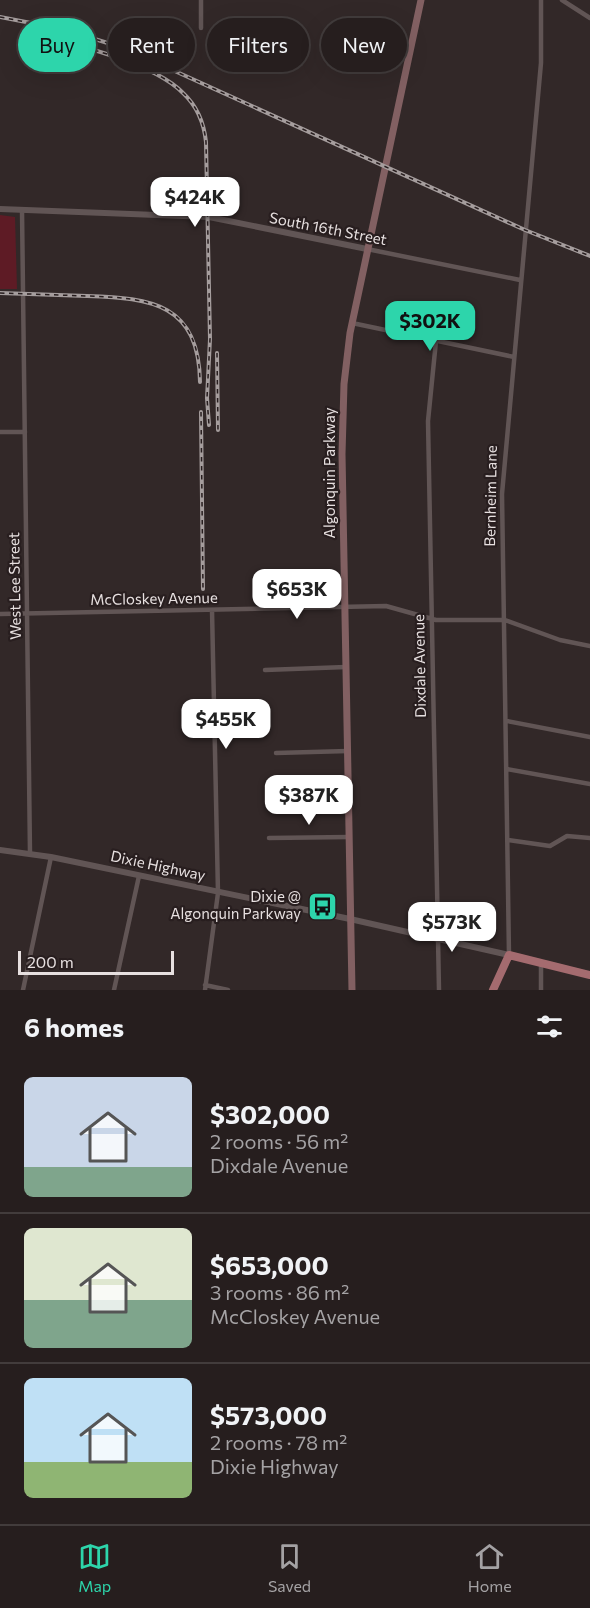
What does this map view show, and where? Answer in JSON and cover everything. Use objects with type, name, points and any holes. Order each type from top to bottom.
[{"type":"main road","name":"Algonquin Parkway","points":[[352,990],[342,421],[352,323],[421,0]]},
{"type":"main road","name":"Dixie Highway","points":[[509,955],[590,975]]},
{"type":"main road","name":"Bernheim Lane","points":[[493,990],[509,955]]},
{"type":"street","points":[[201,0],[201,28]]},
{"type":"street","name":"Bernheim Lane","points":[[509,955],[502,494],[541,63],[541,0]]},
{"type":"street","points":[[562,0],[590,18]]},
{"type":"street","name":"South 16th Street","points":[[0,208],[208,217],[520,280]]},
{"type":"street","name":"West Lee Street","points":[[22,210],[30,854]]},
{"type":"street","points":[[352,323],[514,357]]},
{"type":"street","name":"Dixdale Avenue","points":[[436,341],[430,382],[428,421],[439,990]]},
{"type":"street","points":[[0,432],[25,432]]},
{"type":"street","name":"McCloskey Avenue","points":[[0,614],[386,606],[431,619],[505,620],[561,640],[590,646]]},
{"type":"street","points":[[212,610],[218,892],[205,988],[228,990]]},
{"type":"street","points":[[265,670],[346,667]]},
{"type":"street","points":[[507,721],[590,737]]},
{"type":"street","points":[[276,753],[348,751]]},
{"type":"street","points":[[507,769],[590,784]]},
{"type":"street","points":[[508,840],[550,846],[567,836],[590,838]]},
{"type":"street","points":[[269,838],[349,837]]},
{"type":"street","name":"Dixie Highway","points":[[0,850],[51,857],[439,938],[509,955]]},
{"type":"street","points":[[23,990],[51,857]]},
{"type":"street","points":[[114,990],[139,876]]},
{"type":"street","points":[[541,963],[541,990]]},
{"type":"shaded area","points":[[0,215],[15,217],[17,289],[0,289]]},
{"type":"railway","points":[[0,17],[62,29],[124,48],[525,230],[590,256]]},
{"type":"railway","points":[[96,51],[153,72],[170,82],[192,103],[204,128],[210,339],[207,398],[209,425]]},
{"type":"railway","points":[[0,293],[132,299],[168,311],[181,321],[191,336],[198,356],[200,382]]},
{"type":"railway","points":[[217,353],[218,430]]},
{"type":"railway","points":[[201,412],[203,589]]},
{"type":"place","name":"Dixie @ Algonquin Parkway","points":[[322,906]]}]
